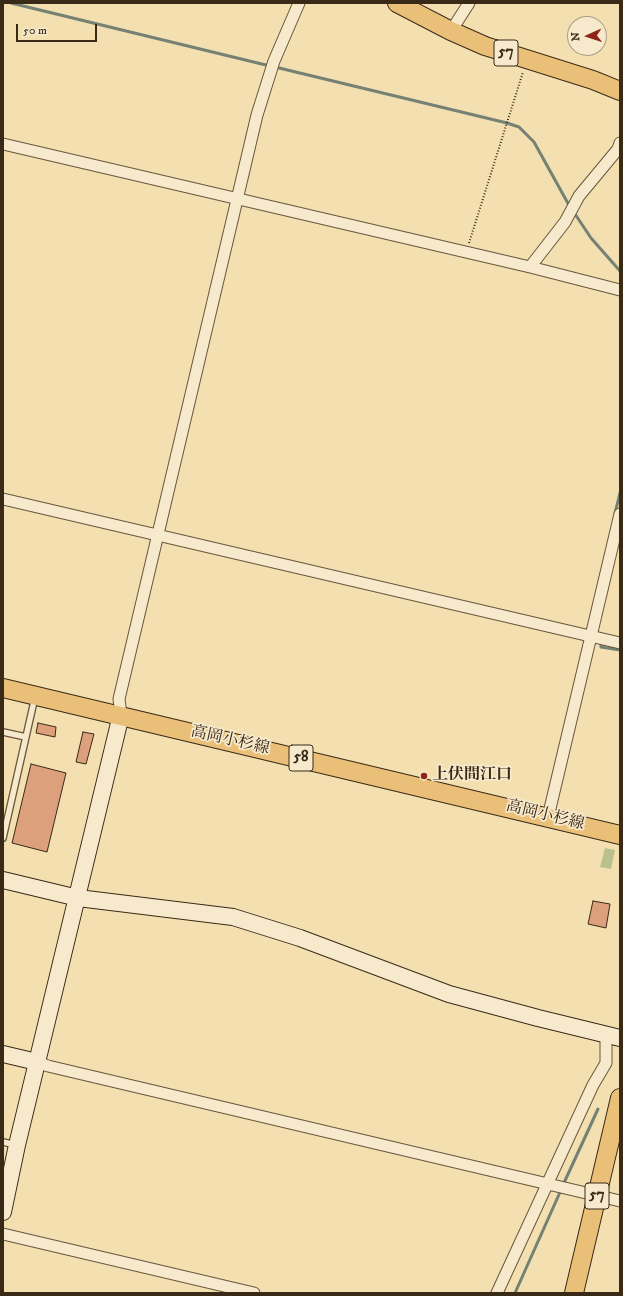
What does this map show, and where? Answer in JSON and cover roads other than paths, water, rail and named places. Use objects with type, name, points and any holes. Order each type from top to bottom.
[{"type":"main road","name":"57","points":[[397,3],[451,31],[485,46],[593,80],[620,91]]},
{"type":"main road","name":"高岡小杉線","points":[[3,688],[548,816],[620,835]]},
{"type":"main road","name":"57","points":[[574,1293],[620,1098]]},
{"type":"street","points":[[3,1212],[10,1144],[37,1062],[78,898],[121,715],[119,699],[257,115],[274,61],[300,3]]},
{"type":"street","points":[[451,31],[469,3]]},
{"type":"street","points":[[530,267],[565,222],[579,196],[618,149],[620,143]]},
{"type":"street","points":[[3,144],[467,252],[620,290]]},
{"type":"street","points":[[3,499],[592,635],[615,642]]},
{"type":"street","points":[[548,816],[620,514]]},
{"type":"street","points":[[3,880],[78,898],[233,917],[300,938],[449,994],[613,1036],[606,1063],[593,1085],[497,1293]]},
{"type":"street","points":[[3,1054],[48,1066],[620,1201]]},
{"type":"street","points":[[3,1234],[254,1293]]},
{"type":"lane","points":[[3,838],[36,695]]},
{"type":"lane","points":[[3,732],[26,737]]},
{"type":"waterway","points":[[11,3],[270,66]]},
{"type":"waterway","points":[[275,67],[519,127],[534,142],[570,207]]},
{"type":"waterway","points":[[573,211],[591,238],[620,271]]},
{"type":"waterway","points":[[615,513],[620,493]]},
{"type":"waterway","points":[[601,640],[601,647],[620,650]]},
{"type":"waterway","points":[[563,1185],[598,1109]]},
{"type":"waterway","points":[[515,1293],[561,1190]]},
{"type":"place","name":"上伏間江口","points":[[424,776]]}]
